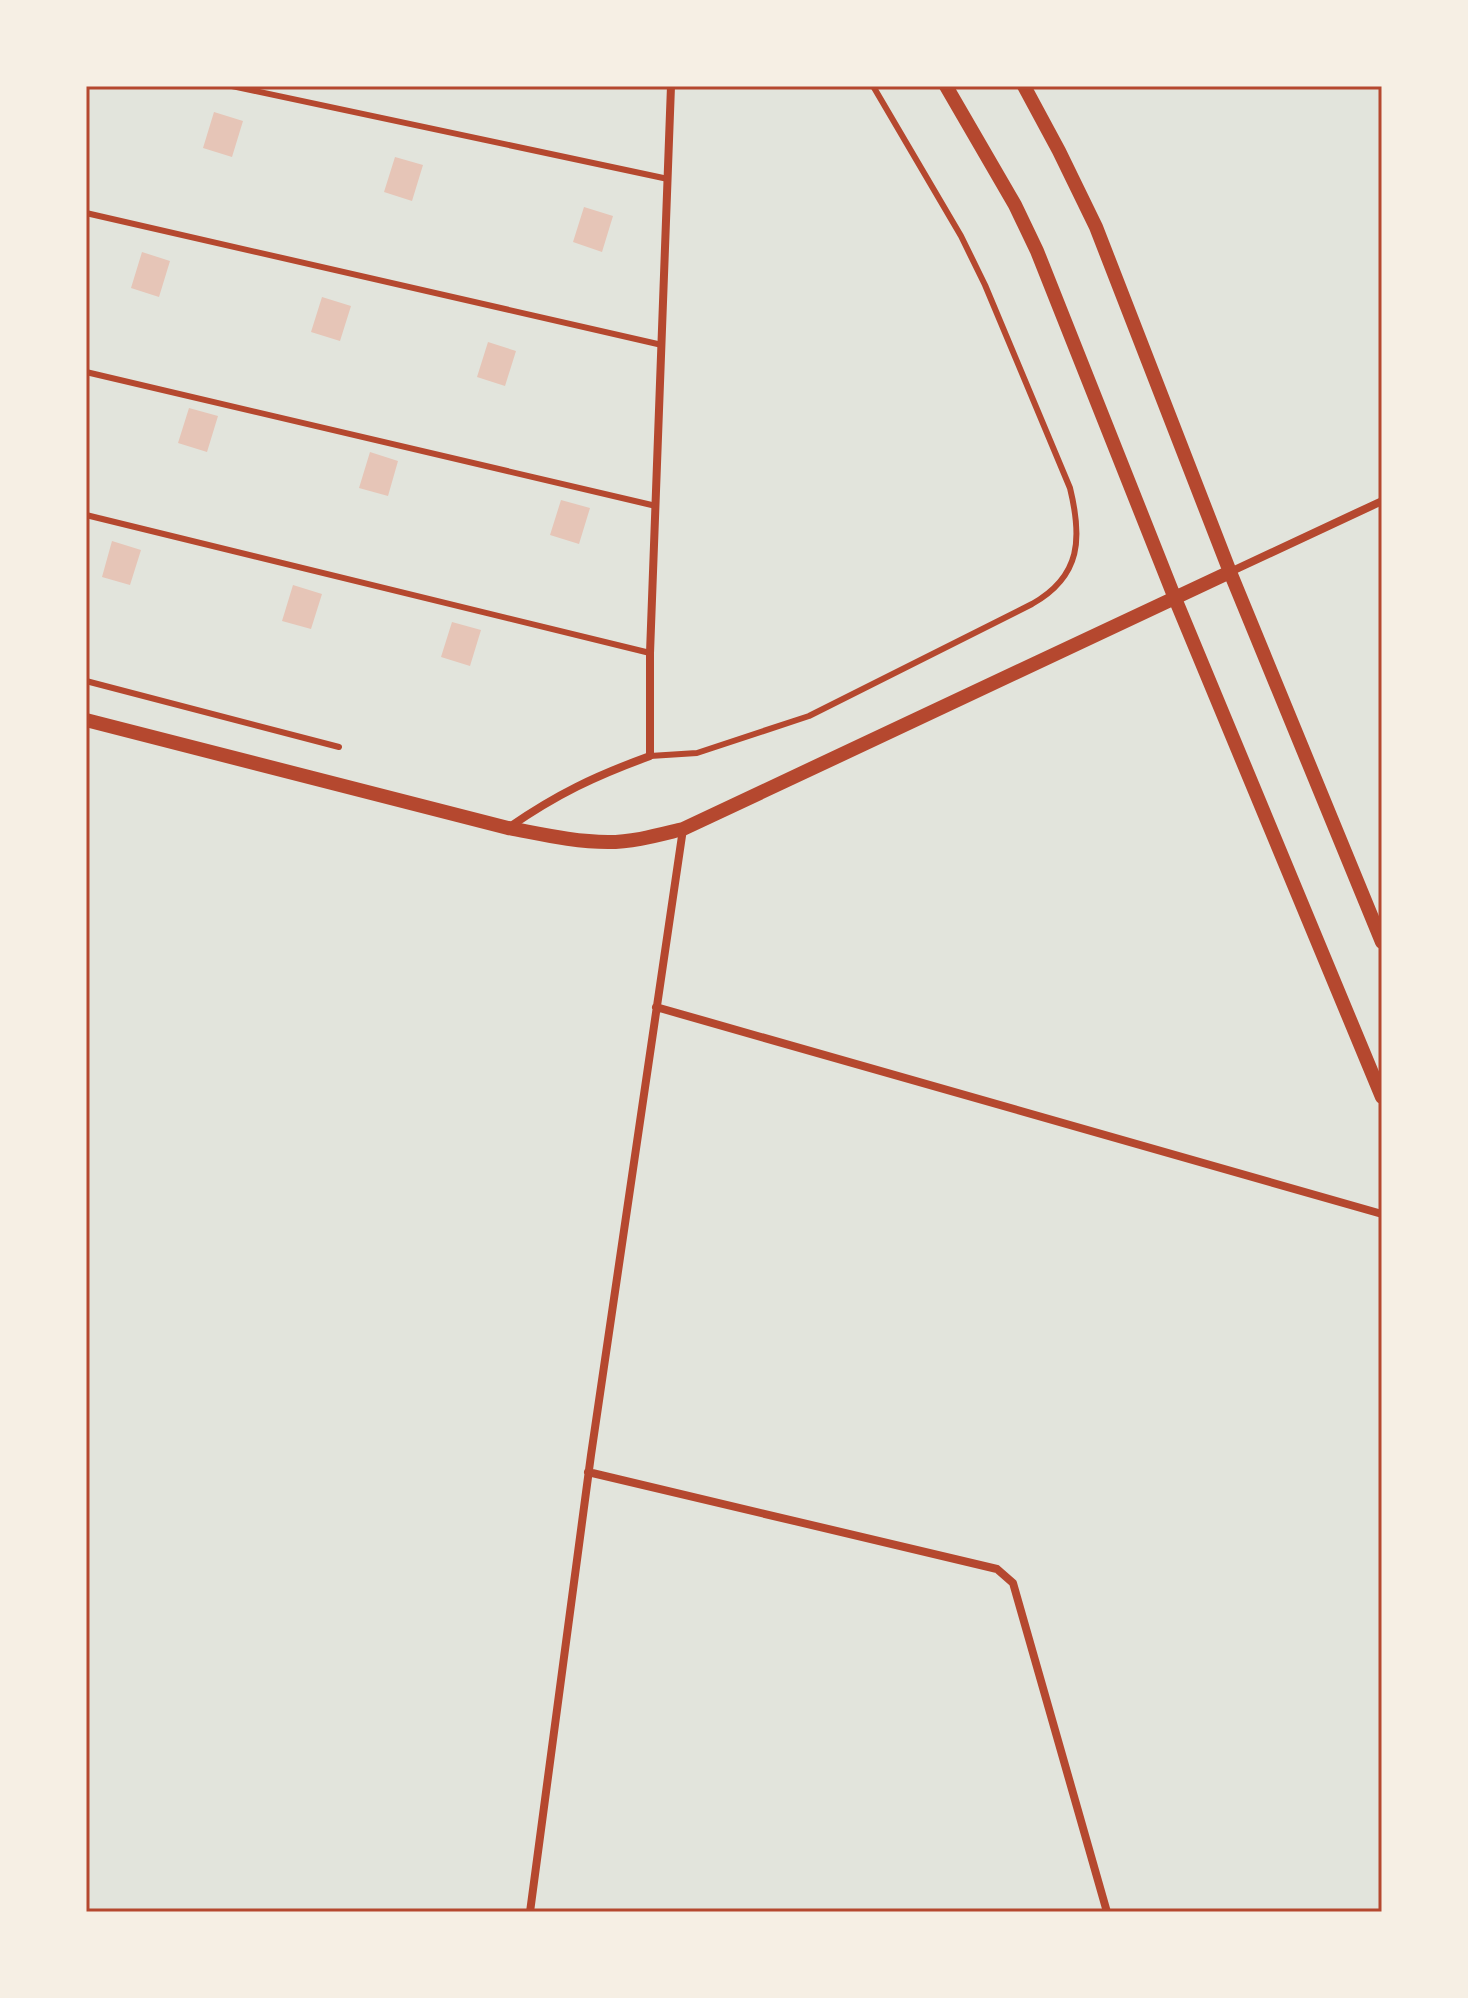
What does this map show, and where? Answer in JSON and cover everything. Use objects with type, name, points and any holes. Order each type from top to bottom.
[{"type":"street","points":[[508,828],[552,797],[650,756],[650,653],[671,86]]},
{"type":"street","points":[[946,86],[1009,194],[1037,251],[1174,596],[1382,1097]]},
{"type":"street","points":[[1024,86],[1096,227],[1230,572],[1382,942]]},
{"type":"street","points":[[86,720],[508,828],[567,839],[609,842],[645,838],[683,829],[1382,501]]},
{"type":"street","points":[[530,1912],[588,1472],[683,829]]},
{"type":"street","points":[[656,1007],[1382,1214]]},
{"type":"street","points":[[588,1472],[997,1569],[1013,1583],[1107,1912]]},
{"type":"lane","points":[[232,86],[668,179]]},
{"type":"lane","points":[[650,756],[697,753],[809,716],[1046,596],[1058,586],[1068,570],[1078,539],[1079,522],[1070,488],[985,285],[961,236],[873,86]]},
{"type":"lane","points":[[86,213],[662,345]]},
{"type":"lane","points":[[86,372],[656,506]]},
{"type":"lane","points":[[86,515],[650,653]]},
{"type":"lane","points":[[86,681],[339,747]]},
{"type":"shaded area","points":[[86,86],[1382,86],[1382,1912],[86,1912]]},
{"type":"building","points":[[214,112],[243,121],[232,157],[203,148]]},
{"type":"building","points":[[395,157],[423,165],[412,201],[384,192]]},
{"type":"building","points":[[584,207],[613,216],[602,252],[573,242]]},
{"type":"building","points":[[142,252],[170,261],[159,297],[131,288]]},
{"type":"building","points":[[322,297],[351,306],[340,341],[311,332]]},
{"type":"building","points":[[488,342],[516,351],[505,386],[477,377]]},
{"type":"building","points":[[189,408],[218,416],[207,452],[178,443]]},
{"type":"building","points":[[370,452],[398,461],[388,496],[359,488]]},
{"type":"building","points":[[561,500],[590,508],[579,544],[550,535]]},
{"type":"building","points":[[112,541],[141,550],[130,585],[102,577]]},
{"type":"building","points":[[293,585],[322,594],[311,629],[282,621]]},
{"type":"building","points":[[452,622],[481,630],[470,666],[441,657]]}]
